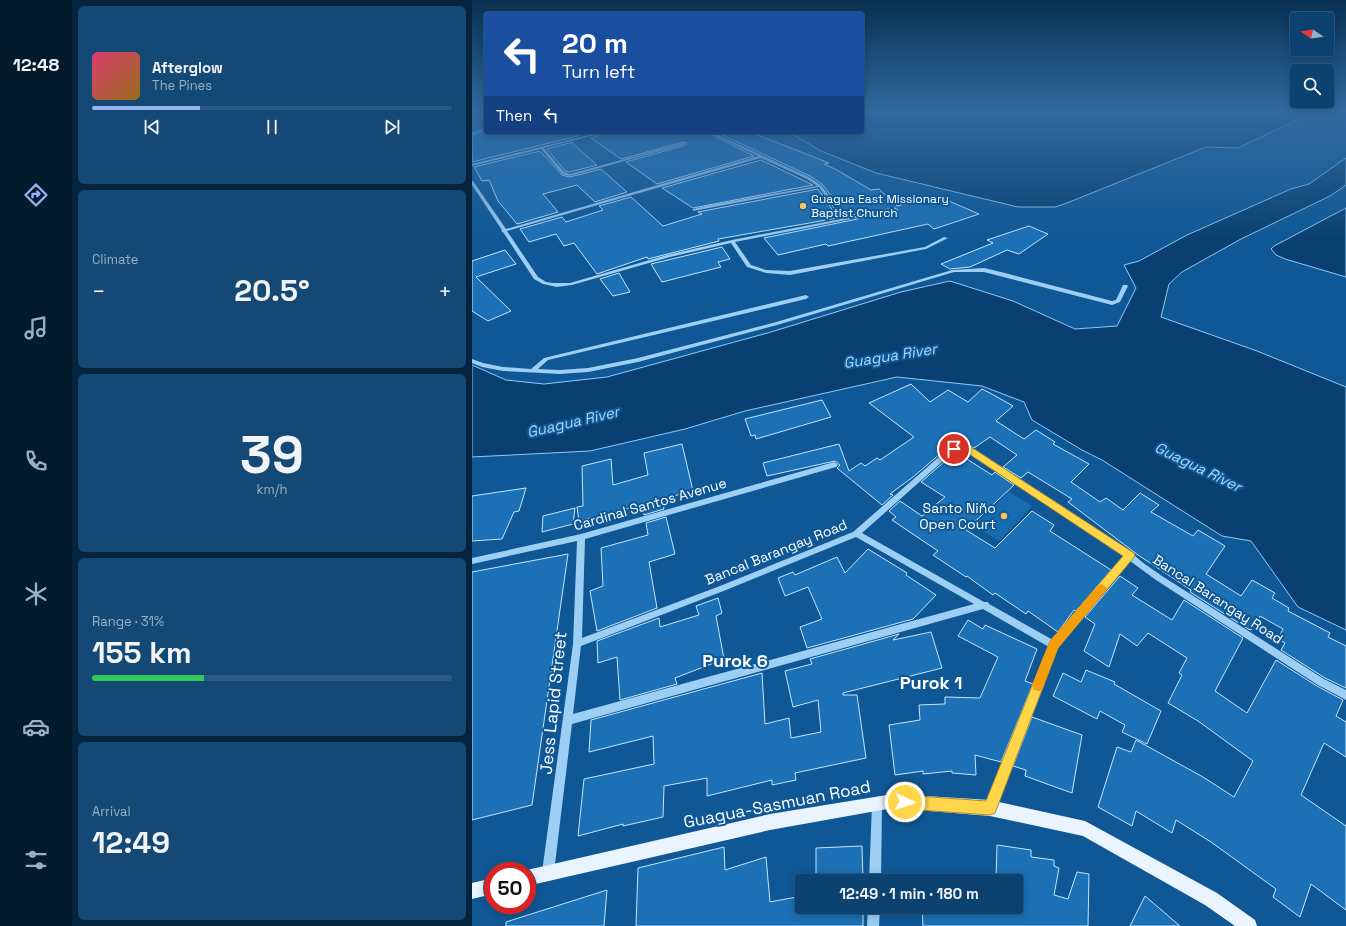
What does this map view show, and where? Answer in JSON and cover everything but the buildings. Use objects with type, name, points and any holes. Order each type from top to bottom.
[{"type":"main road","name":"Guagua-Sasmuan Road","points":[[536,875],[770,822],[893,801],[990,808],[1086,829],[1211,899],[1249,926]]},
{"type":"main road","points":[[472,891],[484,888]]},
{"type":"street","points":[[472,165],[515,155]]},
{"type":"street","points":[[548,155],[563,173],[570,175],[643,155]]},
{"type":"street","points":[[503,231],[762,156],[808,178],[820,186],[843,219]]},
{"type":"street","points":[[472,182],[503,231],[536,278],[545,284],[557,286],[570,284],[669,256],[732,241],[895,210]]},
{"type":"street","points":[[695,210],[725,203],[731,204],[787,194],[820,186]]},
{"type":"street","points":[[732,241],[749,266],[766,271],[790,273],[926,248],[946,238]]},
{"type":"street","points":[[472,361],[482,365],[503,369],[573,372],[638,360],[775,324],[954,271],[984,270],[1112,303],[1117,302],[1125,286]]},
{"type":"street","points":[[532,371],[546,358],[806,297]]},
{"type":"street","name":"Bancal Barangay Road","points":[[577,644],[723,588],[856,534],[950,451],[959,448],[968,449],[1130,556],[1159,578],[1322,682],[1346,695]]},
{"type":"street","name":"Cardinal Santos Avenue","points":[[472,561],[581,537],[834,465]]},
{"type":"street","points":[[856,534],[1054,645]]},
{"type":"street","name":"Jess Lapid Street","points":[[548,872],[577,644],[581,537]]},
{"type":"street","points":[[990,808],[1054,645],[1130,556]]},
{"type":"street","points":[[568,720],[985,605]]},
{"type":"street","points":[[875,874],[877,804]]},
{"type":"street","points":[[873,926],[874,914]]},
{"type":"shaded area","name":"Santo Niño Open Court","points":[[1009,492],[1032,506],[999,541],[975,525]]},
{"type":"water","points":[[832,155],[1186,155],[1055,207],[1018,207],[876,173]]},
{"type":"water","name":"Guagua River","points":[[1346,158],[1346,185],[1330,196],[1241,239],[1182,272],[1169,284],[1161,317],[1257,351],[1346,387],[1346,630],[1298,607],[1251,541],[1222,536],[1102,460],[1082,450],[1032,420],[1024,402],[982,386],[897,377],[745,411],[685,429],[590,451],[472,457],[472,365],[506,380],[544,384],[607,377],[771,332],[901,292],[950,281],[1013,301],[1075,329],[1117,326],[1136,288],[1124,265],[1139,261],[1187,235],[1291,189],[1309,184]]},
{"type":"water","points":[[1346,208],[1346,277],[1285,259],[1276,255],[1271,249],[1274,246]]},
{"type":"slow traffic","points":[[1038,685],[1054,645],[1101,589]]},
{"type":"place","name":"Guagua East Missionary Baptist Church","points":[[803,206]]},
{"type":"place","name":"Santo Niño Open Court","points":[[1004,516]]},
{"type":"district","name":"Purok 6","points":[[735,661]]},
{"type":"district","name":"Purok 1","points":[[931,683]]},
{"type":"route","points":[[905,802],[990,808],[1054,645],[1130,556],[968,449],[954,449]]}]
